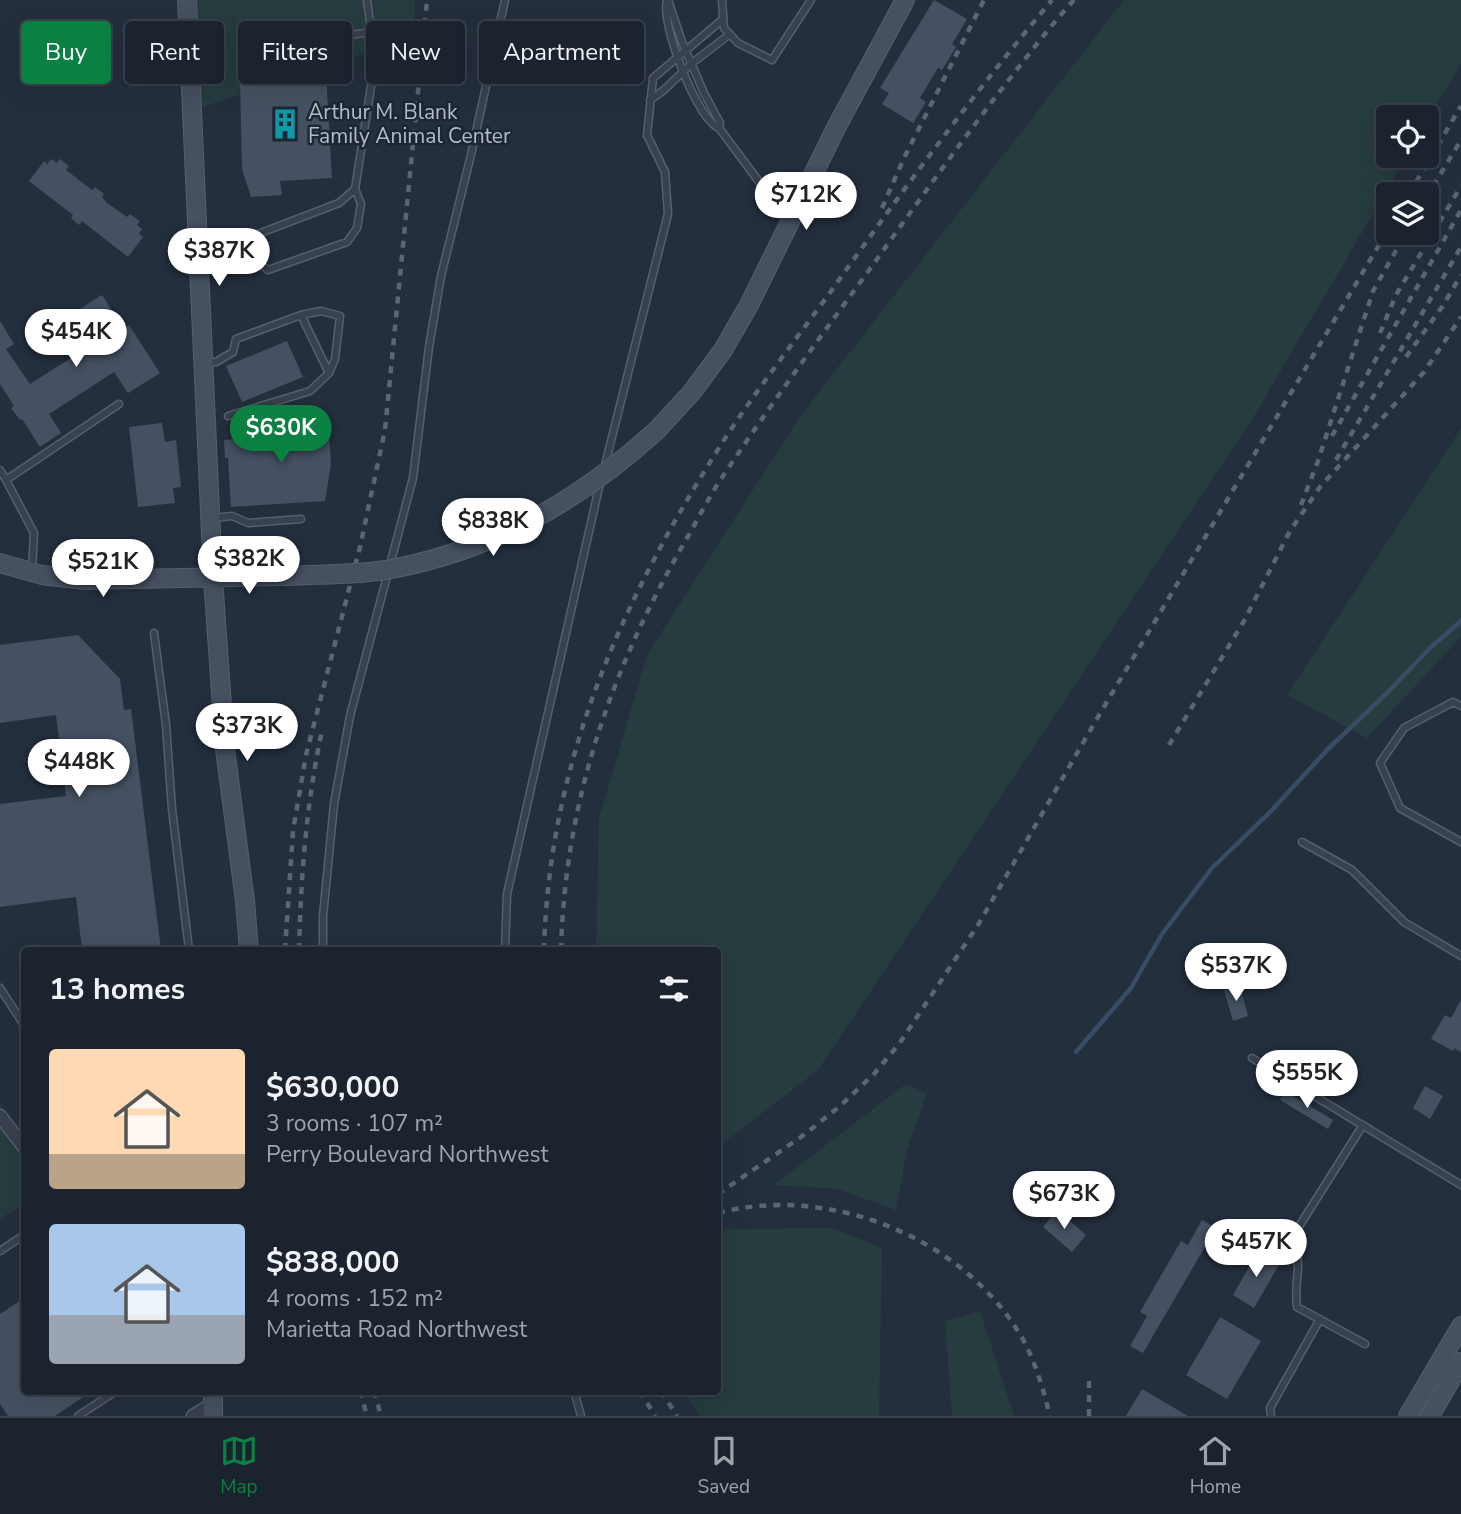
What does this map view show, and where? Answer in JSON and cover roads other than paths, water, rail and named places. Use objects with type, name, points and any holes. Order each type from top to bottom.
[{"type":"street","points":[[187,0],[213,578],[225,749],[249,947]]},
{"type":"street","points":[[0,563],[32,572],[85,580],[285,576],[384,570],[445,556],[517,529],[577,495],[619,465],[657,430],[692,392],[723,350],[837,125],[905,0]]},
{"type":"street","points":[[0,1116],[21,1143]]},
{"type":"street","points":[[1408,1416],[1461,1326]]},
{"type":"street","points":[[1430,1416],[1461,1362]]},
{"type":"street","points":[[193,1416],[212,1404]]},
{"type":"lane","points":[[368,0],[371,21]]},
{"type":"lane","points":[[323,947],[323,916],[334,804],[348,728],[413,478],[429,347],[441,276],[505,0]]},
{"type":"lane","points":[[668,0],[685,50],[720,122],[719,128]]},
{"type":"lane","points":[[668,0],[664,8],[677,56],[713,126],[719,128],[763,187],[795,211]]},
{"type":"lane","points":[[722,0],[724,28],[738,43],[772,60],[811,0]]},
{"type":"lane","points":[[505,947],[508,894],[516,853],[613,427],[668,214],[666,172],[647,135],[653,78],[722,20]]},
{"type":"lane","points":[[650,100],[730,34]]},
{"type":"lane","points":[[250,237],[260,264],[268,270],[347,242],[356,228],[361,204],[355,189],[371,84]]},
{"type":"lane","points":[[198,244],[250,237],[340,203],[355,189]]},
{"type":"lane","points":[[203,363],[216,362],[233,352],[236,339],[301,315],[321,311],[340,316],[335,359],[329,373],[310,391],[228,416]]},
{"type":"lane","points":[[301,315],[329,373]]},
{"type":"lane","points":[[3,478],[119,404]]},
{"type":"lane","points":[[0,470],[34,533],[32,572]]},
{"type":"lane","points":[[210,518],[232,516],[248,523],[301,519]]},
{"type":"lane","points":[[154,633],[189,947]]},
{"type":"lane","points":[[1461,706],[1453,702],[1404,728],[1380,763],[1400,808],[1461,842]]},
{"type":"lane","points":[[1302,842],[1352,870],[1404,922],[1461,956]]},
{"type":"lane","points":[[0,988],[21,1020]]},
{"type":"lane","points":[[1252,1058],[1461,1185]]},
{"type":"lane","points":[[1363,1125],[1298,1228],[1295,1290],[1297,1307],[1365,1344]]},
{"type":"lane","points":[[0,1251],[21,1237]]},
{"type":"lane","points":[[1271,1416],[1270,1408],[1320,1319]]},
{"type":"lane","points":[[78,1416],[110,1395]]},
{"type":"lane","points":[[575,1395],[581,1416]]},
{"type":"waterway","points":[[1076,1052],[1131,988],[1162,934],[1212,868],[1272,810],[1328,749],[1461,621]]},
{"type":"railway","points":[[285,947],[293,831],[306,755],[360,547],[385,430],[427,0]]},
{"type":"railway","points":[[882,208],[904,158],[984,0]]},
{"type":"railway","points":[[544,947],[549,882],[559,816],[575,752],[596,689],[649,568],[717,451],[757,391],[938,145],[1052,0]]},
{"type":"railway","points":[[561,947],[564,895],[572,840],[597,736],[615,685],[660,587],[740,450],[969,132],[1074,0]]},
{"type":"railway","points":[[1416,182],[1461,106]]},
{"type":"railway","points":[[1436,182],[1461,140]]},
{"type":"railway","points":[[1380,333],[1396,295],[1461,186]]},
{"type":"railway","points":[[1332,436],[1461,210]]},
{"type":"railway","points":[[721,1192],[801,1137],[839,1107],[874,1074],[899,1044],[978,925],[1095,722],[1379,245]]},
{"type":"railway","points":[[1301,505],[1373,291],[1399,245]]},
{"type":"railway","points":[[1336,460],[1461,247]]},
{"type":"railway","points":[[1406,357],[1461,275]]},
{"type":"railway","points":[[1169,745],[1244,621],[1290,531],[1320,487],[1424,372],[1461,317]]},
{"type":"railway","points":[[299,947],[305,840],[322,731]]},
{"type":"railway","points":[[721,1213],[762,1206],[806,1206],[851,1214],[894,1228],[934,1249],[970,1276],[1001,1308],[1026,1345],[1050,1416]]},
{"type":"railway","points":[[1089,1381],[1089,1416]]},
{"type":"railway","points":[[361,1395],[367,1416]]},
{"type":"railway","points":[[375,1395],[381,1416]]},
{"type":"railway","points":[[642,1395],[655,1416]]},
{"type":"railway","points":[[664,1395],[677,1416]]},
{"type":"place","name":"Arthur M. Blank Family Animal Center","points":[[285,124]]}]
